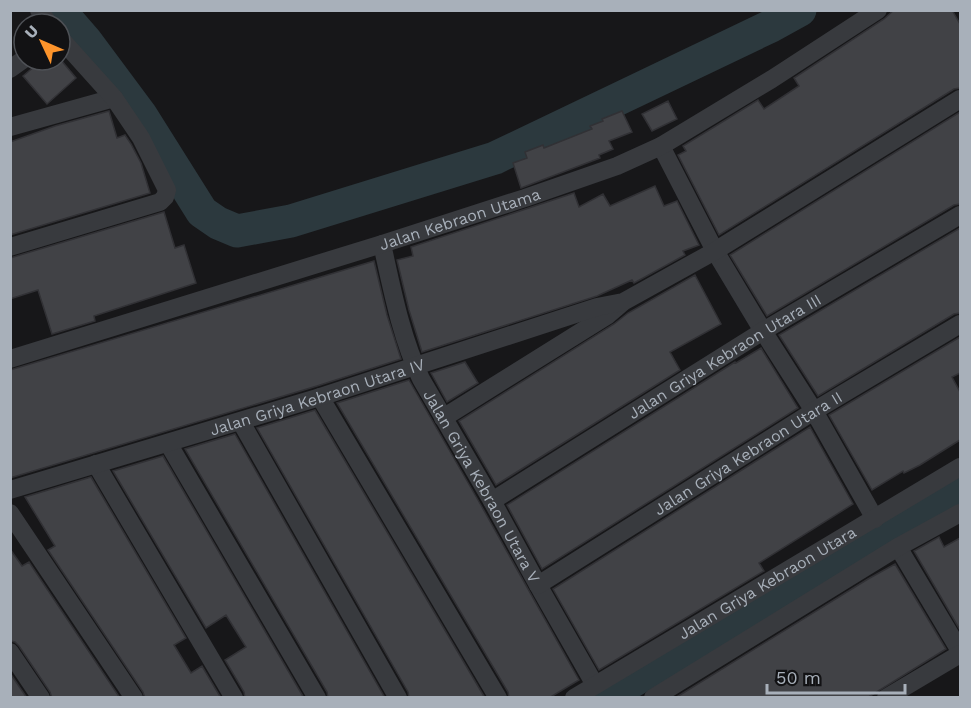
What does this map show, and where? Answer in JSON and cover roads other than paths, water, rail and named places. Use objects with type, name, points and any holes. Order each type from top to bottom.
[{"type":"street","name":"Jalan Kebraon Utama","points":[[10,359],[382,244],[617,166],[661,146],[772,79],[878,10]]},
{"type":"street","points":[[10,247],[160,202],[165,197],[167,189],[141,138],[114,98],[72,51]]},
{"type":"street","points":[[10,127],[114,98]]},
{"type":"street","name":"Jalan Griya Kebraon Utara IV","points":[[443,418],[608,315],[623,302],[715,251],[960,99]]},
{"type":"street","points":[[661,146],[715,251],[814,411],[875,519]]},
{"type":"street","name":"Jalan Griya Kebraon Utara III","points":[[492,501],[763,331],[960,215]]},
{"type":"street","name":"Jalan Griya Kebraon Utara V","points":[[382,244],[397,310],[415,366],[595,685]]},
{"type":"street","name":"Jalan Griya Kebraon Utara IV","points":[[10,490],[241,422],[597,307],[623,302]]},
{"type":"street","name":"Jalan Griya Kebraon Utara II","points":[[538,585],[814,411],[960,324]]},
{"type":"street","points":[[320,397],[498,698]]},
{"type":"street","points":[[241,422],[398,698]]},
{"type":"street","points":[[168,443],[317,698]]},
{"type":"street","points":[[96,464],[234,698]]},
{"type":"street","name":"Jalan Griya Kebraon Utara","points":[[574,698],[960,467]]},
{"type":"street","points":[[10,513],[134,698]]},
{"type":"street","points":[[654,698],[898,547],[960,513]]},
{"type":"street","points":[[886,698],[960,653],[898,547]]},
{"type":"street","points":[[10,651],[41,698]]},
{"type":"waterway","points":[[59,10],[86,41],[141,115],[202,212],[218,223],[237,231],[291,221],[495,158],[800,10]]},
{"type":"waterway","points":[[604,698],[960,488]]}]
